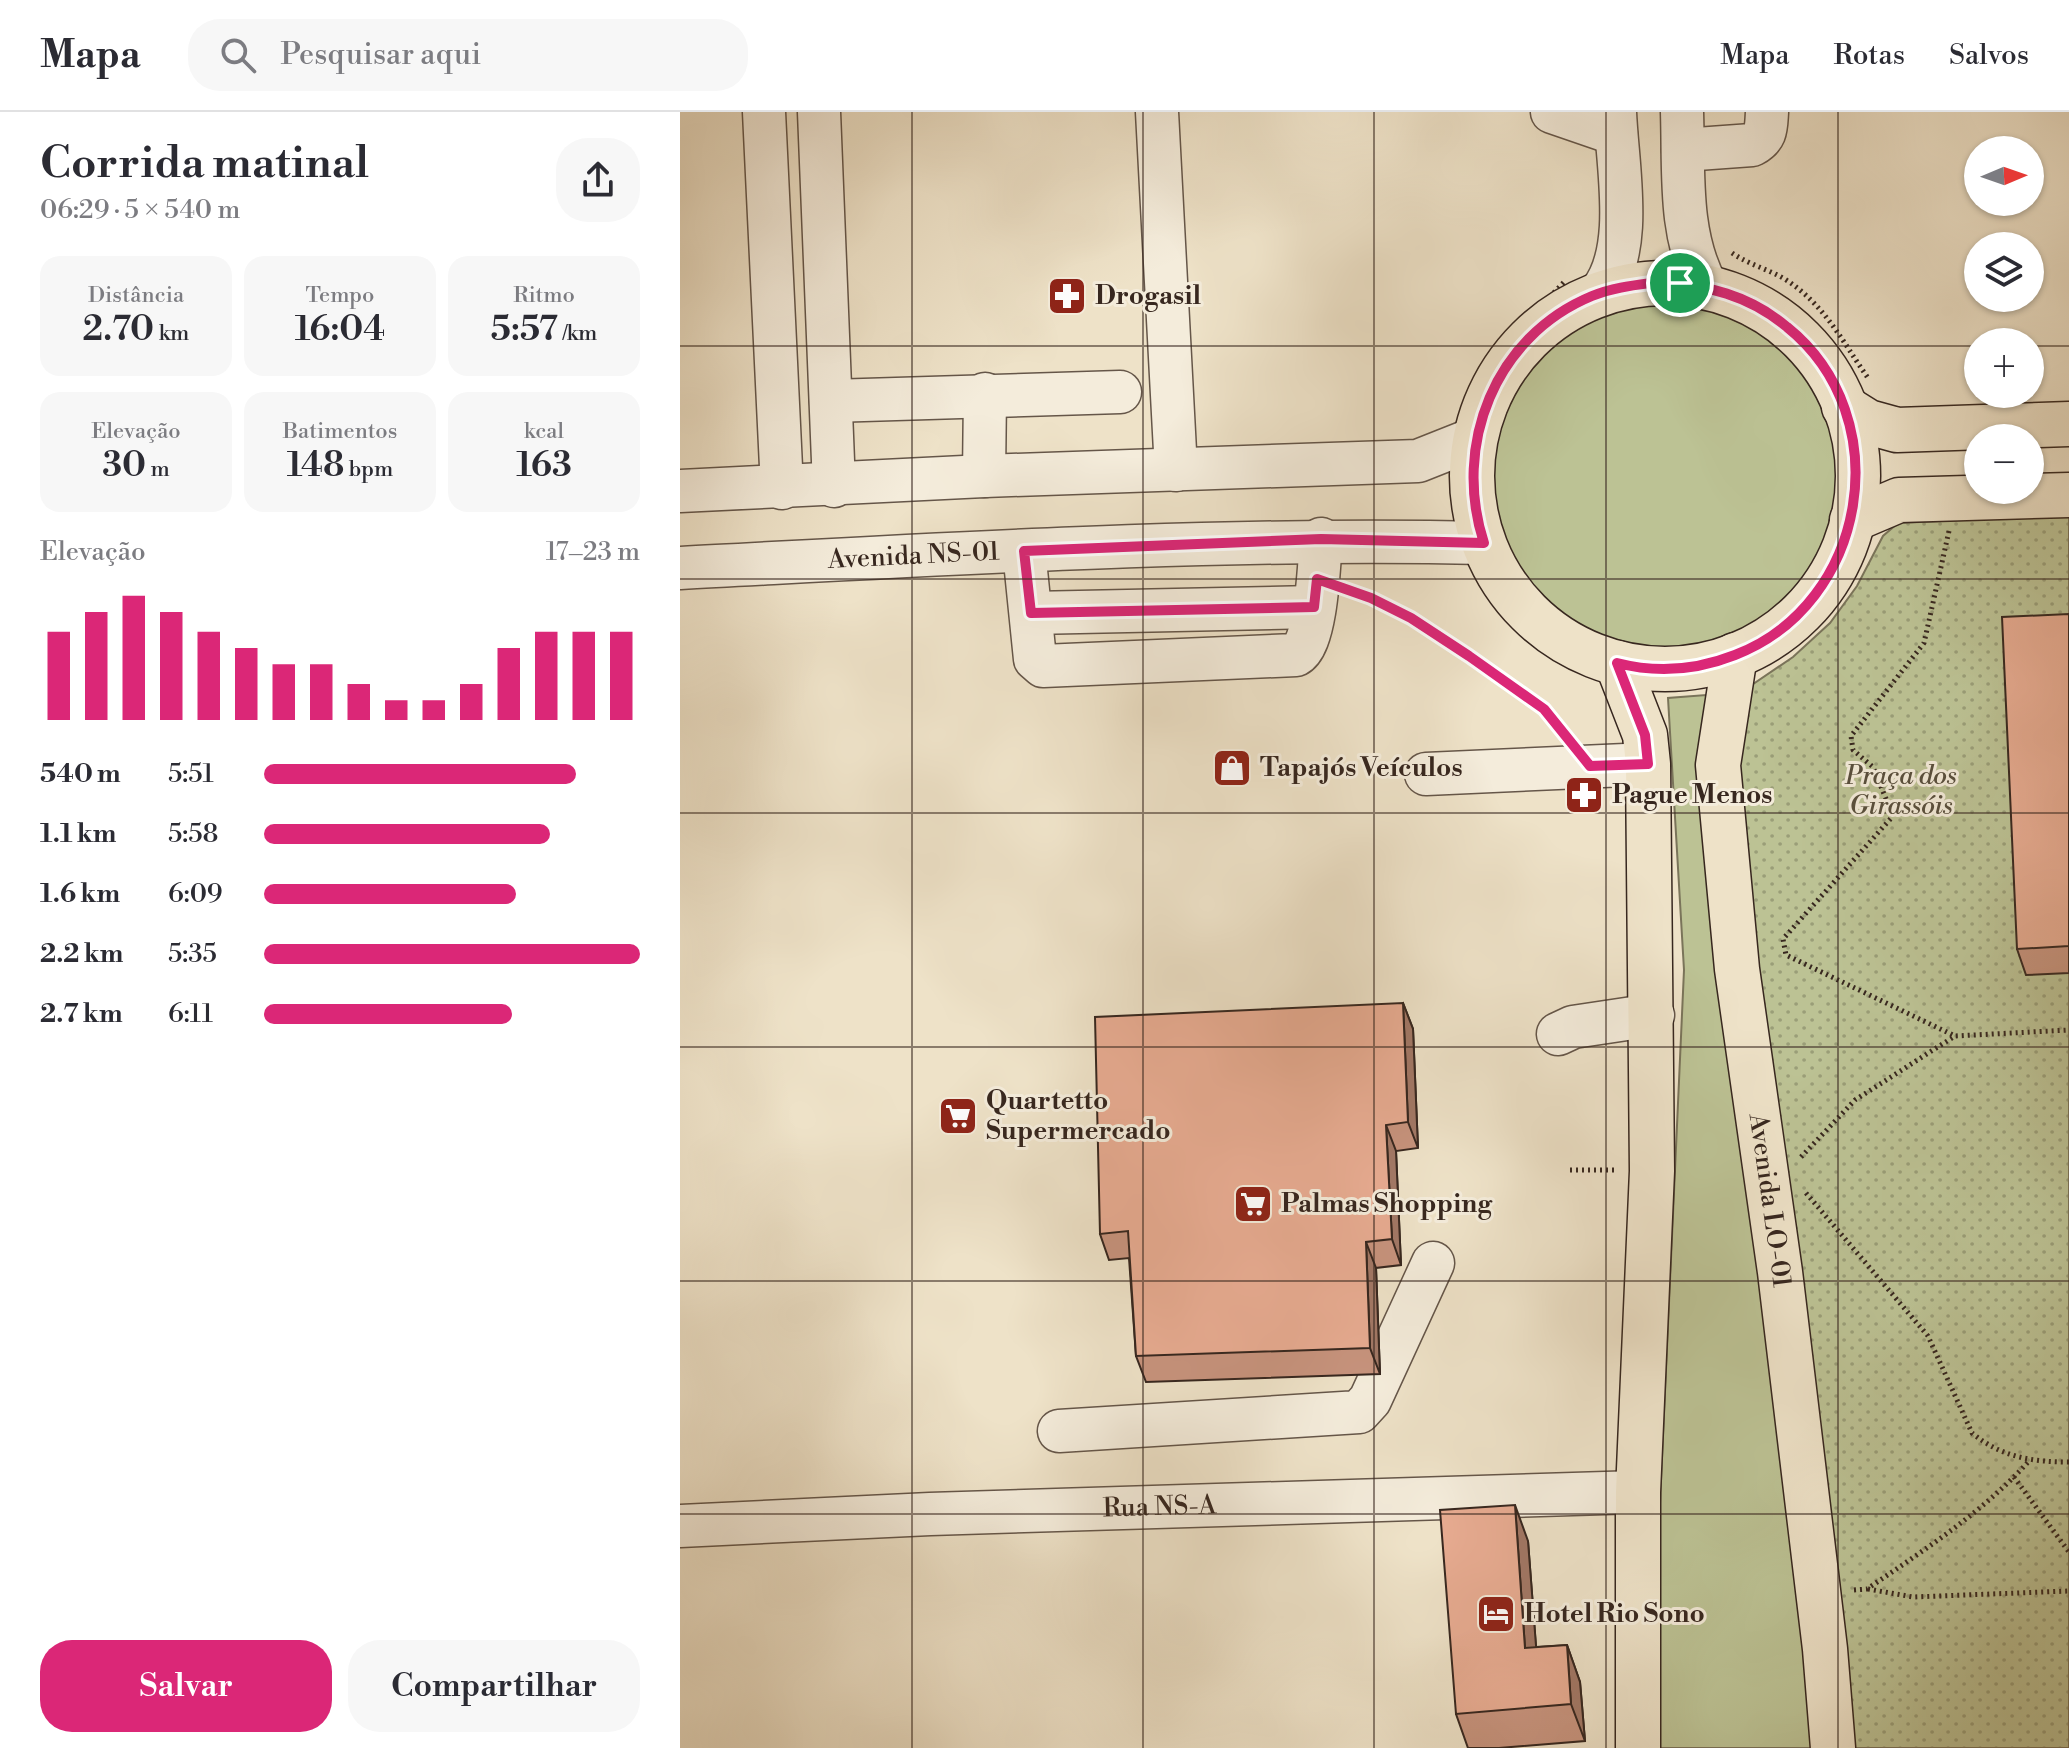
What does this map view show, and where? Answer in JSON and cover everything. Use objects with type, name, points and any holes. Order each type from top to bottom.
[{"type":"main road","points":[[1859,396],[1852,520],[1831,573],[1806,607],[1773,635],[1735,655],[1673,669],[1617,663],[1577,648],[1535,619],[1507,587],[1484,543],[1473,492],[1476,438],[1493,387],[1521,347],[1562,312],[1600,293],[1658,282],[1707,287],[1747,301],[1788,327],[1821,363],[1859,396],[1868,422],[1897,430],[2069,424]]},
{"type":"main road","points":[[1852,520],[1899,500],[2069,495]]},
{"type":"main road","name":"Avenida LO-01","points":[[1735,655],[1718,765],[1737,969],[1777,1171],[1833,1748]]},
{"type":"main road","points":[[1617,663],[1645,735],[1648,764],[1653,1015],[1652,1171],[1638,1492],[1638,1748]]},
{"type":"street","points":[[764,112],[782,488]]},
{"type":"street","points":[[819,112],[834,486]]},
{"type":"street","points":[[1157,112],[1176,470]]},
{"type":"street","points":[[1552,112],[1616,123],[1620,244],[1613,275],[1600,293]]},
{"type":"street","points":[[1707,287],[1694,263],[1689,240],[1683,131],[1752,145],[1762,140],[1767,112]]},
{"type":"street","points":[[831,401],[1120,392]]},
{"type":"street","points":[[984,476],[985,394]]},
{"type":"street","points":[[680,491],[834,486],[984,476],[1418,461],[1476,438]]},
{"type":"street","name":"Avenida NS-01","points":[[680,568],[1024,551],[1317,575],[1484,543]]},
{"type":"street","points":[[1024,551],[1031,613],[1317,575]]},
{"type":"street","points":[[1426,774],[1648,764]]},
{"type":"street","points":[[1558,1034],[1573,1027],[1653,1015]]},
{"type":"street","points":[[1059,1431],[1359,1412],[1370,1400],[1433,1263]]},
{"type":"street","name":"Rua NS-A","points":[[680,1526],[946,1513],[1638,1492]]},
{"type":"path","points":[[1726,248],[1738,258],[1782,278],[1812,300],[1842,334],[1859,396]]},
{"type":"path","points":[[1955,497],[1924,643],[1851,736],[1853,750],[1873,767],[1893,816],[1783,939],[1786,955],[1955,1036],[2069,1030]]},
{"type":"path","points":[[1317,575],[1384,604],[1469,656],[1544,709],[1590,766]]},
{"type":"path","points":[[1955,1036],[1855,1100],[1777,1171],[1928,1336],[1972,1433],[2028,1462],[2069,1462]]},
{"type":"path","points":[[1570,1170],[1652,1171]]},
{"type":"path","points":[[1867,1589],[1978,1510],[2028,1462]]},
{"type":"path","points":[[2014,1477],[2069,1552]]},
{"type":"path","points":[[1848,1591],[1867,1589],[1913,1597],[2069,1591]]},
{"type":"green space","points":[[1665,304],[1699,307],[1747,324],[1775,343],[1799,367],[1818,395],[1831,427],[1838,477],[1835,511],[1818,559],[1799,587],[1775,611],[1747,630],[1715,643],[1665,650],[1631,647],[1583,630],[1555,611],[1531,587],[1512,559],[1499,527],[1492,477],[1495,443],[1512,395],[1531,367],[1555,343],[1583,324],[1615,311]]},
{"type":"green space","name":"Praça dos Girassóis","points":[[2069,515],[2069,1748],[1842,1748],[1736,866],[1740,693],[1793,657],[1830,623],[1857,586],[1883,536],[1898,523]]},
{"type":"green space","points":[[1706,695],[1708,750],[1807,1619],[1813,1748],[1659,1748],[1654,1636],[1684,970],[1668,698]]},
{"type":"building","points":[[2069,614],[2069,946],[2017,949],[2002,617]]},
{"type":"building","name":"Palmas Shopping","points":[[1403,1003],[1408,1122],[1386,1125],[1392,1239],[1366,1242],[1370,1348],[1136,1356],[1128,1231],[1100,1234],[1095,1017]]},
{"type":"building","name":"Hotel Rio Sono","points":[[1515,1505],[1525,1648],[1567,1645],[1571,1704],[1456,1714],[1440,1510]]},
{"type":"place","name":"Drogasil","points":[[1067,296]]},
{"type":"place","name":"Tapajós Veículos","points":[[1232,768]]},
{"type":"place","name":"Pague Menos","points":[[1584,795]]},
{"type":"place","name":"Quartetto Supermercado","points":[[958,1116]]},
{"type":"place","name":"Palmas Shopping","points":[[1253,1204]]},
{"type":"place","name":"Hotel Rio Sono","points":[[1496,1614]]},
{"type":"route","points":[[1680,283],[1722,291],[1747,301],[1780,321],[1807,346],[1836,387],[1847,414],[1855,449],[1856,492],[1848,534],[1831,573],[1806,607],[1773,635],[1742,653],[1701,666],[1666,669],[1617,663],[1645,735],[1648,764],[1590,766],[1544,709],[1469,656],[1411,618],[1371,598],[1317,579],[1314,607],[1031,613],[1024,551],[1321,539],[1484,543],[1473,492],[1472,465],[1476,438],[1487,402],[1514,355],[1553,318],[1590,297],[1631,285],[1680,283]]}]
